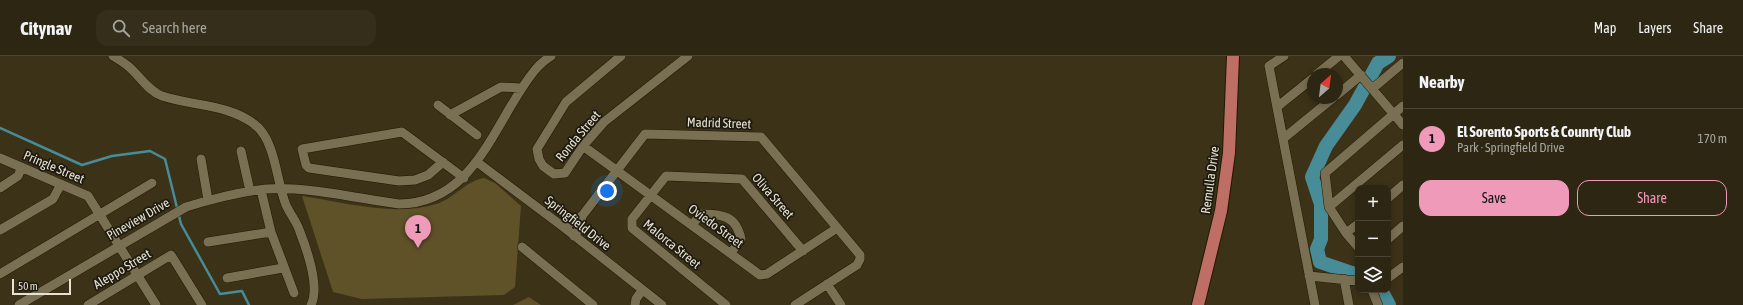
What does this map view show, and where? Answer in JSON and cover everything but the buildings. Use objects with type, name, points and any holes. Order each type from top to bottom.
[{"type":"main road","name":"Remulla Drive","points":[[1198,305],[1221,211],[1229,153],[1233,56]]},
{"type":"street","points":[[113,56],[128,66],[147,85],[161,95],[237,115],[253,123],[263,132],[272,154],[286,205],[300,231],[313,275],[315,285],[311,305]]},
{"type":"street","points":[[282,190],[308,191],[399,204],[411,204],[440,196],[464,178],[477,162],[521,88],[536,68],[551,56]]},
{"type":"street","name":"Ronda Street","points":[[622,56],[566,102],[537,149],[539,159],[543,166],[554,174],[565,172],[583,146],[604,122],[688,56]]},
{"type":"street","points":[[1267,56],[1315,305]]},
{"type":"street","points":[[1269,66],[1284,56]]},
{"type":"street","points":[[1327,68],[1345,57],[1403,125]]},
{"type":"street","points":[[1343,92],[1367,82],[1403,63]]},
{"type":"street","points":[[1277,107],[1307,83]]},
{"type":"street","points":[[450,114],[501,87],[521,88]]},
{"type":"street","points":[[1284,138],[1326,104]]},
{"type":"street","points":[[438,105],[477,135]]},
{"type":"street","points":[[1355,244],[1346,233],[1329,207],[1325,173],[1403,106]]},
{"type":"street","points":[[443,162],[436,170],[428,175],[415,180],[399,181],[309,168],[306,165],[302,150],[402,132],[443,162],[464,178]]},
{"type":"street","name":"Madrid Street","points":[[574,236],[579,229],[582,216],[645,134],[761,137],[858,252],[860,259],[857,265],[827,284]]},
{"type":"street","points":[[1329,207],[1403,145]]},
{"type":"street","name":"Oviedo Street","points":[[583,146],[760,275],[767,274],[837,228]]},
{"type":"street","points":[[241,151],[250,191]]},
{"type":"street","name":"Pringle Street","points":[[0,158],[88,196],[120,244],[154,304]]},
{"type":"street","points":[[201,159],[208,200]]},
{"type":"street","name":"Springfield Drive","points":[[477,162],[566,228],[656,303]]},
{"type":"street","points":[[0,188],[18,176],[22,167]]},
{"type":"street","name":"Oliva Street","points":[[651,195],[666,176],[742,179],[803,251]]},
{"type":"street","points":[[0,274],[152,183]]},
{"type":"street","points":[[0,230],[52,199],[61,184]]},
{"type":"street","points":[[1391,195],[1403,185]]},
{"type":"street","points":[[261,190],[271,232],[283,268],[294,294]]},
{"type":"street","name":"Pineview Drive","points":[[19,305],[120,244],[186,207],[208,200],[250,191],[282,190]]},
{"type":"street","name":"Malorca Street","points":[[651,195],[632,219],[632,228],[726,305]]},
{"type":"street","points":[[692,225],[701,214],[718,214],[727,217],[738,228],[741,239],[731,253]]},
{"type":"street","name":"Madrid Street","points":[[566,228],[570,222],[582,216]]},
{"type":"street","points":[[1346,233],[1355,226]]},
{"type":"street","points":[[1391,236],[1403,226]]},
{"type":"street","points":[[208,242],[271,232]]},
{"type":"street","points":[[522,247],[593,305]]},
{"type":"street","name":"Aleppo Street","points":[[88,305],[171,255],[202,305]]},
{"type":"street","points":[[227,278],[283,268]]},
{"type":"street","points":[[1391,276],[1402,269]]},
{"type":"street","points":[[1309,276],[1355,281]]},
{"type":"street","points":[[1344,279],[1349,305]]},
{"type":"street","points":[[794,305],[827,284],[842,305]]},
{"type":"street","points":[[635,305],[636,299],[642,290]]},
{"type":"street","points":[[1373,293],[1378,305]]},
{"type":"shaded area","points":[[484,178],[495,183],[521,206],[515,287],[504,295],[362,299],[333,292],[302,196],[351,205],[387,209],[420,208],[442,202],[465,186]]},
{"type":"shaded area","points":[[529,297],[541,305],[513,305]]},
{"type":"waterway","points":[[1355,274],[1320,262],[1317,249],[1321,239],[1321,204],[1312,177],[1326,146],[1355,105],[1378,63],[1389,56]]},
{"type":"waterway","points":[[0,128],[82,165],[112,156],[150,151],[165,159],[181,224],[220,294],[242,291],[249,305]]},
{"type":"waterway","points":[[1383,293],[1389,305]]},
{"type":"place","name":"El Sorento Sports & Counrty Club","points":[[418,248]]}]
